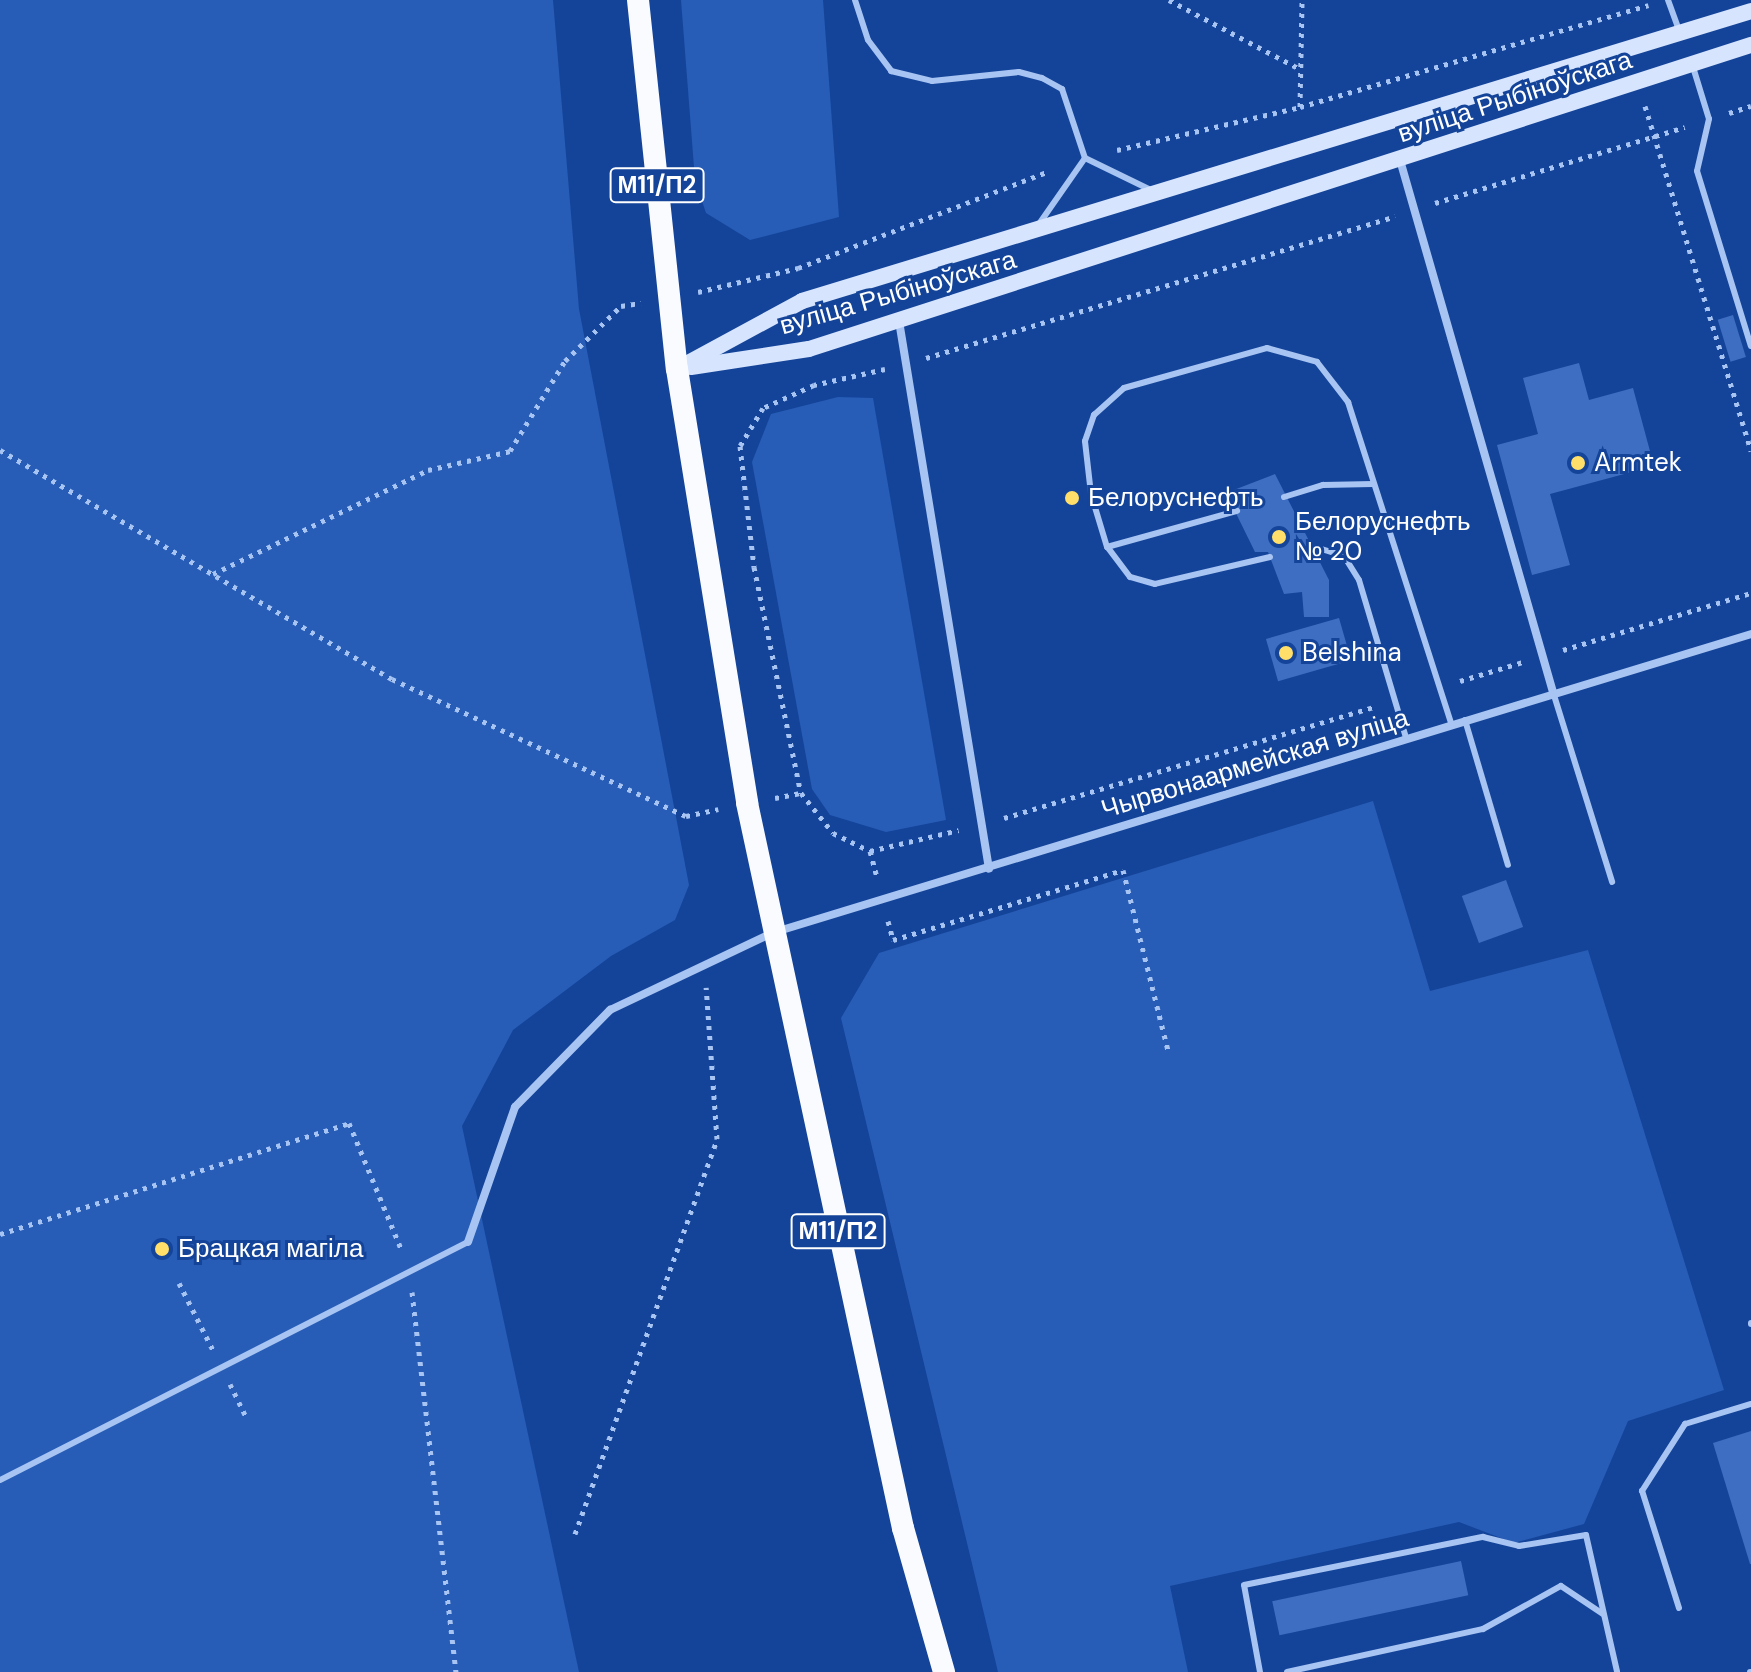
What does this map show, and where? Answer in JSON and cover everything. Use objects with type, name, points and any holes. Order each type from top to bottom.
[{"type":"highway","name":"М11/П2","points":[[638,0],[677,369],[772,933],[903,1528],[944,1672]]},
{"type":"main road","name":"вуліца Рыбіноўскага","points":[[677,369],[802,301],[1751,11]]},
{"type":"main road","name":"вуліца Рыбіноўскага","points":[[677,369],[809,349],[1751,45]]},
{"type":"street","points":[[1400,160],[1553,692]]},
{"type":"street","points":[[899,321],[989,869]]},
{"type":"street","name":"Чырвонаармейская вуліца","points":[[468,1242],[515,1107],[610,1010],[772,933],[989,869],[1451,723],[1751,634]]},
{"type":"lane","points":[[855,0],[868,40],[891,71],[932,81],[1019,72],[1062,89],[1085,158],[1156,193]]},
{"type":"lane","points":[[1665,0],[1680,33]]},
{"type":"lane","points":[[1692,64],[1709,119],[1697,171],[1751,346]]},
{"type":"lane","points":[[1036,229],[1085,158]]},
{"type":"lane","points":[[1740,310],[1751,306]]},
{"type":"lane","points":[[1270,557],[1155,584],[1130,577],[1107,547],[1085,441],[1094,415],[1124,388],[1267,348],[1296,351],[1335,380],[1373,484],[1451,723]]},
{"type":"lane","points":[[1284,497],[1323,485],[1373,484]]},
{"type":"lane","points":[[1107,547],[1237,511]]},
{"type":"lane","points":[[1315,547],[1344,556],[1359,580],[1406,738]]},
{"type":"lane","points":[[1553,692],[1612,882]]},
{"type":"lane","points":[[1465,720],[1508,865]]},
{"type":"lane","points":[[0,1480],[468,1242]]},
{"type":"lane","points":[[1679,1608],[1642,1491],[1685,1424],[1751,1404]]},
{"type":"lane","points":[[1260,1672],[1244,1585],[1483,1537],[1519,1546],[1586,1535],[1617,1672]]},
{"type":"lane","points":[[1287,1672],[1483,1629],[1561,1586],[1603,1614]]},
{"type":"path","points":[[1169,0],[1300,69]]},
{"type":"path","points":[[1300,107],[1302,0]]},
{"type":"path","points":[[1629,48],[1619,13],[1665,0]]},
{"type":"path","points":[[1637,81],[1751,451]]},
{"type":"path","points":[[213,574],[428,470],[510,451],[565,361],[621,306]]},
{"type":"path","points":[[0,450],[392,679],[686,816]]},
{"type":"path","points":[[1440,687],[1751,593]]},
{"type":"path","points":[[1168,1051],[1123,870],[893,940],[870,851],[982,824],[1395,701]]},
{"type":"path","points":[[575,1534],[717,1139],[704,966]]},
{"type":"path","points":[[0,1234],[349,1123],[410,1272],[456,1672]]},
{"type":"path","points":[[179,1283],[246,1417]]},
{"type":"shaded area","points":[[0,0],[553,0],[579,309],[689,885],[675,920],[611,956],[513,1030],[462,1126],[579,1672],[0,1672]]},
{"type":"shaded area","points":[[681,0],[823,0],[839,217],[750,240],[706,213],[695,180]]},
{"type":"shaded area","points":[[838,397],[873,398],[946,820],[886,832],[830,815],[812,789],[752,462],[771,414]]},
{"type":"shaded area","points":[[1373,801],[1430,991],[1588,950],[1724,1390],[1628,1421],[1584,1524],[1514,1543],[1459,1522],[1170,1586],[1188,1672],[998,1672],[841,1018],[879,953]]},
{"type":"building","points":[[1733,315],[1746,357],[1731,362],[1718,320]]},
{"type":"building","points":[[1579,363],[1589,400],[1633,388],[1654,466],[1550,494],[1570,565],[1532,575],[1497,445],[1538,434],[1523,378]]},
{"type":"building","points":[[1275,474],[1329,580],[1329,617],[1304,617],[1302,592],[1284,594],[1268,552],[1255,552],[1226,493]]},
{"type":"building","points":[[1339,618],[1351,660],[1278,681],[1266,639]]},
{"type":"building","points":[[1506,880],[1523,927],[1479,943],[1462,896]]},
{"type":"building","points":[[1751,1431],[1751,1564],[1750,1564],[1713,1443]]},
{"type":"building","points":[[1461,1561],[1468,1595],[1279,1635],[1272,1601]]},
{"type":"place","name":"Armtek","points":[[1578,463]]},
{"type":"place","name":"Белоруснефть","points":[[1072,498]]},
{"type":"place","name":"Белоруснефть № 20","points":[[1279,537]]},
{"type":"place","name":"Belshina","points":[[1286,653]]},
{"type":"place","name":"Брацкая магіла","points":[[162,1249]]}]
